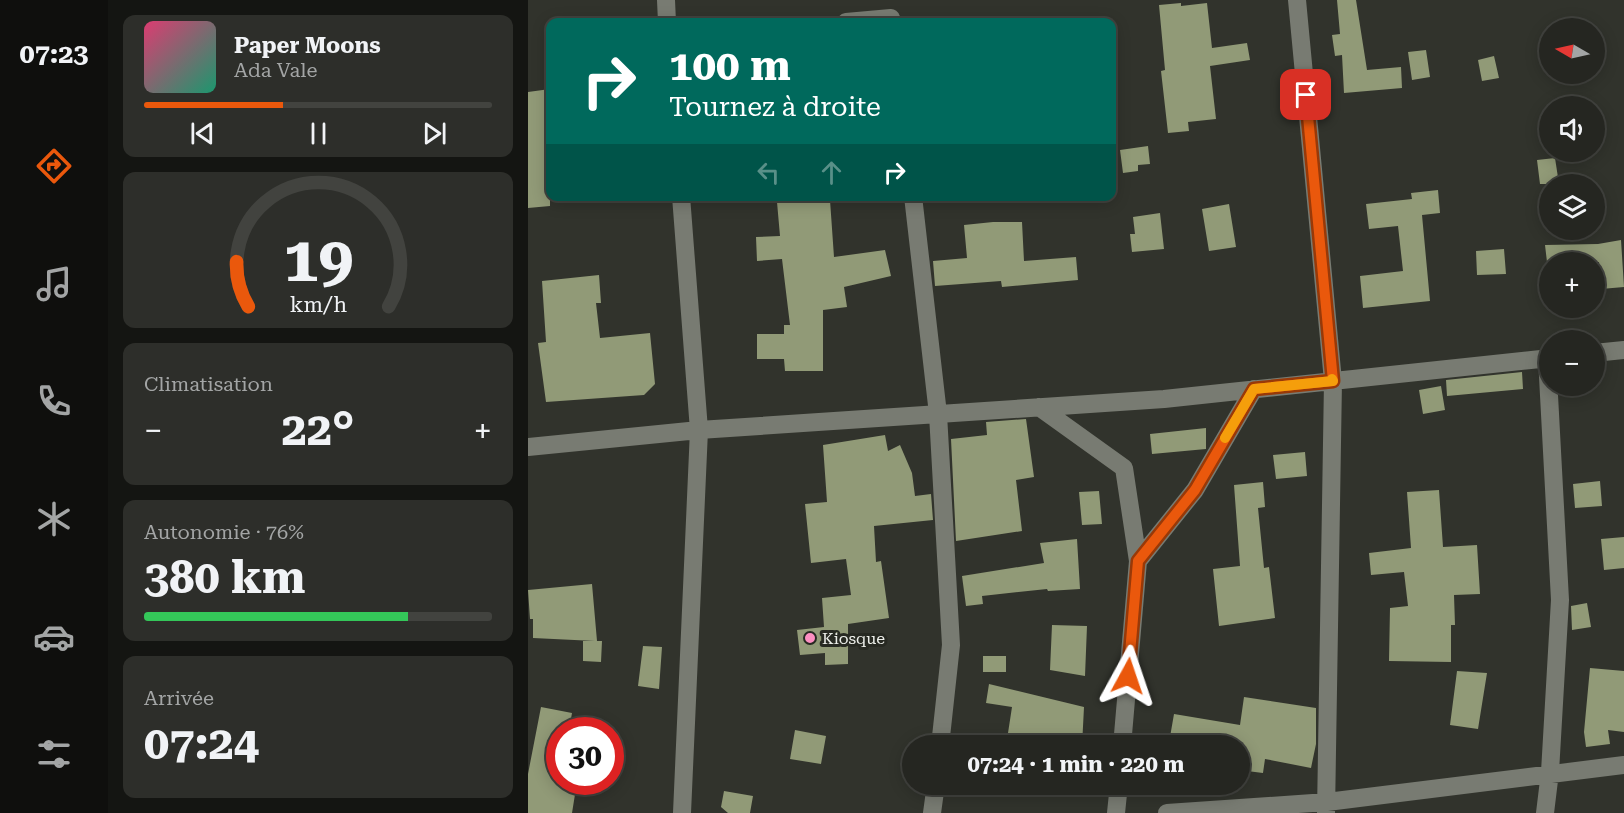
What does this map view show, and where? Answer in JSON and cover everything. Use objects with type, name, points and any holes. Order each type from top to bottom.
[{"type":"street","points":[[666,0],[668,18]]},
{"type":"street","points":[[1297,0],[1333,381],[1327,808]]},
{"type":"street","points":[[681,201],[699,430],[682,813]]},
{"type":"street","points":[[914,201],[938,414],[951,645],[941,735]]},
{"type":"street","points":[[1605,352],[1624,350]]},
{"type":"street","points":[[528,447],[699,430],[1164,399],[1539,359]]},
{"type":"street","points":[[1138,561],[1195,490],[1254,389]]},
{"type":"street","points":[[1545,813],[1550,772],[1560,600],[1550,396]]},
{"type":"street","points":[[1039,407],[1124,468],[1138,561],[1123,735]]},
{"type":"street","points":[[1167,813],[1327,808],[1550,772],[1624,765]]},
{"type":"street","points":[[932,813],[934,795]]},
{"type":"street","points":[[1116,813],[1118,795]]},
{"type":"building","points":[[1337,0],[1356,0],[1367,70],[1401,67],[1402,88],[1344,93],[1342,55],[1335,56],[1332,35],[1340,34]]},
{"type":"building","points":[[1181,3],[1181,6],[1207,3],[1212,48],[1247,43],[1250,60],[1210,66],[1216,119],[1188,122],[1189,131],[1168,133],[1161,71],[1165,70],[1159,5]]},
{"type":"building","points":[[1426,50],[1430,77],[1412,80],[1408,52]]},
{"type":"building","points":[[1494,56],[1499,78],[1482,81],[1478,60]]},
{"type":"building","points":[[546,90],[546,201],[550,201],[550,206],[528,208],[528,92]]},
{"type":"building","points":[[1148,146],[1150,164],[1138,165],[1138,171],[1123,173],[1120,150]]},
{"type":"building","points":[[1537,160],[1556,162],[1557,174],[1539,174],[1539,176]]},
{"type":"building","points":[[1438,190],[1440,213],[1422,215],[1430,301],[1363,308],[1360,276],[1403,271],[1398,226],[1369,229],[1366,204],[1412,199],[1411,193]]},
{"type":"building","points":[[830,201],[834,257],[885,250],[891,276],[844,287],[847,307],[823,310],[823,371],[785,371],[784,359],[757,359],[757,334],[784,334],[784,325],[790,325],[782,259],[757,261],[756,237],[780,236],[777,202]]},
{"type":"building","points":[[1229,204],[1236,247],[1209,251],[1202,209]]},
{"type":"building","points":[[1160,213],[1164,249],[1132,252],[1130,234],[1135,234],[1133,217]]},
{"type":"building","points":[[1022,222],[1024,261],[1076,257],[1078,280],[1002,287],[1001,281],[935,286],[933,261],[967,258],[964,225]]},
{"type":"building","points":[[1621,240],[1624,287],[1605,289],[1605,252],[1546,252],[1545,245],[1598,244]]},
{"type":"building","points":[[1504,249],[1506,274],[1477,275],[1476,251]]},
{"type":"building","points":[[599,275],[601,303],[596,303],[600,338],[650,333],[655,384],[644,395],[546,402],[538,343],[546,342],[542,281]]},
{"type":"building","points":[[1522,372],[1523,389],[1447,396],[1446,380]]},
{"type":"building","points":[[1441,386],[1445,410],[1423,414],[1419,390]]},
{"type":"building","points":[[1026,419],[1034,477],[1016,480],[1022,531],[956,541],[951,439],[987,435],[986,422]]},
{"type":"building","points":[[1206,428],[1206,449],[1152,454],[1150,434]]},
{"type":"building","points":[[885,435],[888,451],[900,445],[912,473],[915,496],[931,494],[933,520],[874,526],[876,562],[881,561],[889,618],[848,624],[848,664],[825,665],[825,653],[800,655],[797,630],[824,627],[822,598],[851,595],[846,559],[811,563],[805,504],[827,502],[823,445]]},
{"type":"building","points":[[1305,452],[1307,476],[1276,479],[1273,455]]},
{"type":"building","points":[[1600,481],[1602,506],[1575,508],[1573,484]]},
{"type":"building","points":[[1263,482],[1265,507],[1258,508],[1264,568],[1269,567],[1275,618],[1219,626],[1213,569],[1240,566],[1234,485]]},
{"type":"building","points":[[1439,490],[1443,547],[1477,545],[1480,594],[1454,595],[1455,625],[1451,625],[1451,662],[1389,661],[1390,608],[1408,606],[1404,572],[1371,575],[1369,553],[1411,548],[1407,492]]},
{"type":"building","points":[[1099,491],[1102,524],[1082,525],[1079,492]]},
{"type":"building","points":[[1624,537],[1624,568],[1604,570],[1601,539]]},
{"type":"building","points":[[1077,539],[1080,589],[1048,591],[1047,589],[982,596],[983,604],[966,606],[962,576],[1044,563],[1040,543]]},
{"type":"building","points":[[592,584],[597,641],[602,641],[601,662],[583,661],[583,641],[595,641],[533,638],[533,619],[530,619],[528,590]]},
{"type":"building","points":[[1587,603],[1591,627],[1572,630],[1571,606]]},
{"type":"building","points":[[1052,625],[1087,626],[1085,676],[1050,670]]},
{"type":"building","points":[[643,646],[662,647],[659,689],[638,686]]},
{"type":"building","points":[[983,656],[1006,656],[1006,672],[983,672]]},
{"type":"building","points":[[1590,668],[1624,671],[1624,732],[1608,730],[1610,744],[1586,747],[1584,732]]},
{"type":"building","points":[[1457,671],[1487,673],[1478,729],[1450,725]]},
{"type":"building","points":[[989,684],[1084,707],[1083,735],[1008,733],[1012,707],[986,703]]},
{"type":"building","points":[[1244,697],[1316,708],[1316,744],[1311,768],[1265,759],[1263,773],[1250,771],[1250,735],[1170,735],[1174,714],[1240,725]]},
{"type":"building","points":[[541,707],[572,713],[571,717],[546,717],[546,795],[575,795],[572,813],[528,813],[528,774]]},
{"type":"building","points":[[795,730],[826,736],[821,764],[790,759]]},
{"type":"building","points":[[724,791],[753,796],[750,813],[728,813],[721,807]]},
{"type":"slow traffic","points":[[1225,438],[1254,389],[1333,381],[1332,379]]},
{"type":"place","name":"Kiosque","points":[[810,638]]},
{"type":"route","points":[[1128,676],[1138,561],[1195,490],[1254,389],[1333,381],[1306,95]]}]
